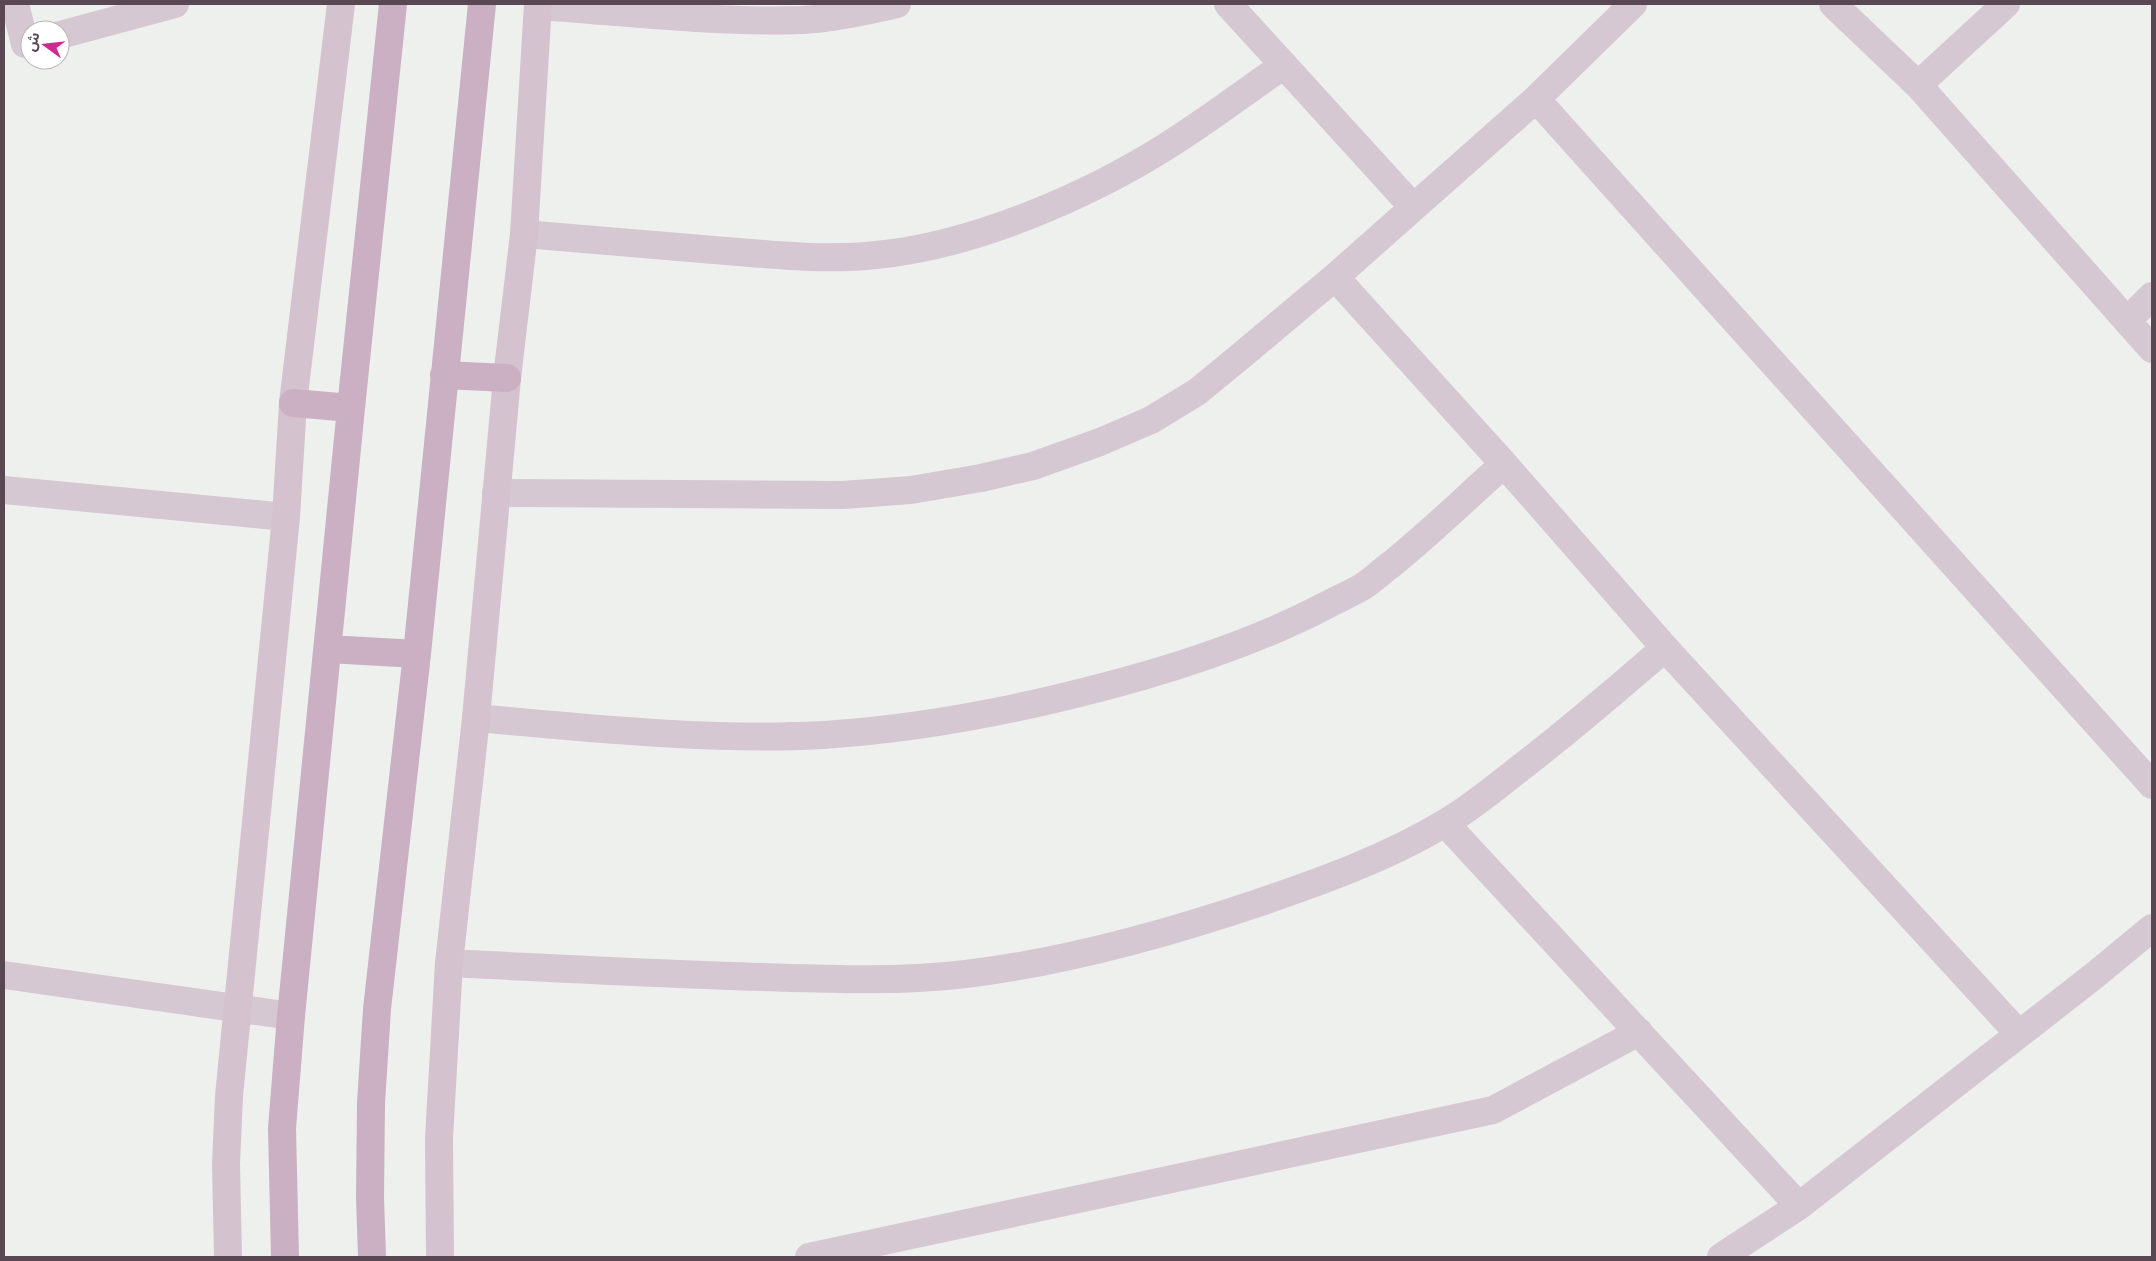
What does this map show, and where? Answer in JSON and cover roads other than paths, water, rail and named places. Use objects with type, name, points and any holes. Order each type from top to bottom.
[{"type":"main road","points":[[285,1257],[282,1128],[291,1016],[393,4]]},
{"type":"main road","points":[[372,1257],[370,1197],[371,1103],[376,1009],[417,654],[482,4]]},
{"type":"main road","points":[[444,375],[507,378]]},
{"type":"main road","points":[[293,403],[351,408]]},
{"type":"main road","points":[[328,649],[417,654]]},
{"type":"street","points":[[16,4],[20,45]]},
{"type":"street","points":[[70,32],[175,4]]},
{"type":"street","points":[[228,1257],[227,1145],[229,1096],[286,517],[293,403],[341,4]]},
{"type":"street","points":[[440,1257],[439,1138],[449,963],[476,718],[507,378],[524,234],[538,5],[744,20],[796,20],[860,12],[897,4]]},
{"type":"street","points":[[1228,4],[1413,207]]},
{"type":"street","points":[[496,493],[843,495],[911,490],[981,478],[1033,466],[1100,442],[1151,420],[1196,392],[1335,277],[1536,99],[1633,4]]},
{"type":"street","points":[[1833,4],[1918,85],[2152,349]]},
{"type":"street","points":[[1918,85],[2006,4]]},
{"type":"street","points":[[524,234],[792,256],[876,255],[927,248],[974,235],[1082,192],[1166,146],[1284,65]]},
{"type":"street","points":[[1536,99],[2152,785]]},
{"type":"street","points":[[1335,277],[1504,464],[1665,648],[2019,1034]]},
{"type":"street","points":[[2127,321],[2152,296]]},
{"type":"street","points":[[476,718],[629,731],[693,734],[821,735],[885,730],[947,722],[1020,709],[1174,667],[1234,647],[1300,619],[1363,586],[1417,543],[1504,464]]},
{"type":"street","points":[[4,490],[286,517]]},
{"type":"street","points":[[449,963],[693,975],[889,978],[964,974],[1057,959],[1124,943],[1217,917],[1342,873],[1445,823],[1490,792],[1553,742],[1665,648]]},
{"type":"street","points":[[1445,823],[1798,1206]]},
{"type":"street","points":[[1724,1257],[1798,1206],[2152,928]]},
{"type":"street","points":[[4,975],[291,1016]]},
{"type":"street","points":[[809,1257],[1493,1110],[1639,1032]]}]
